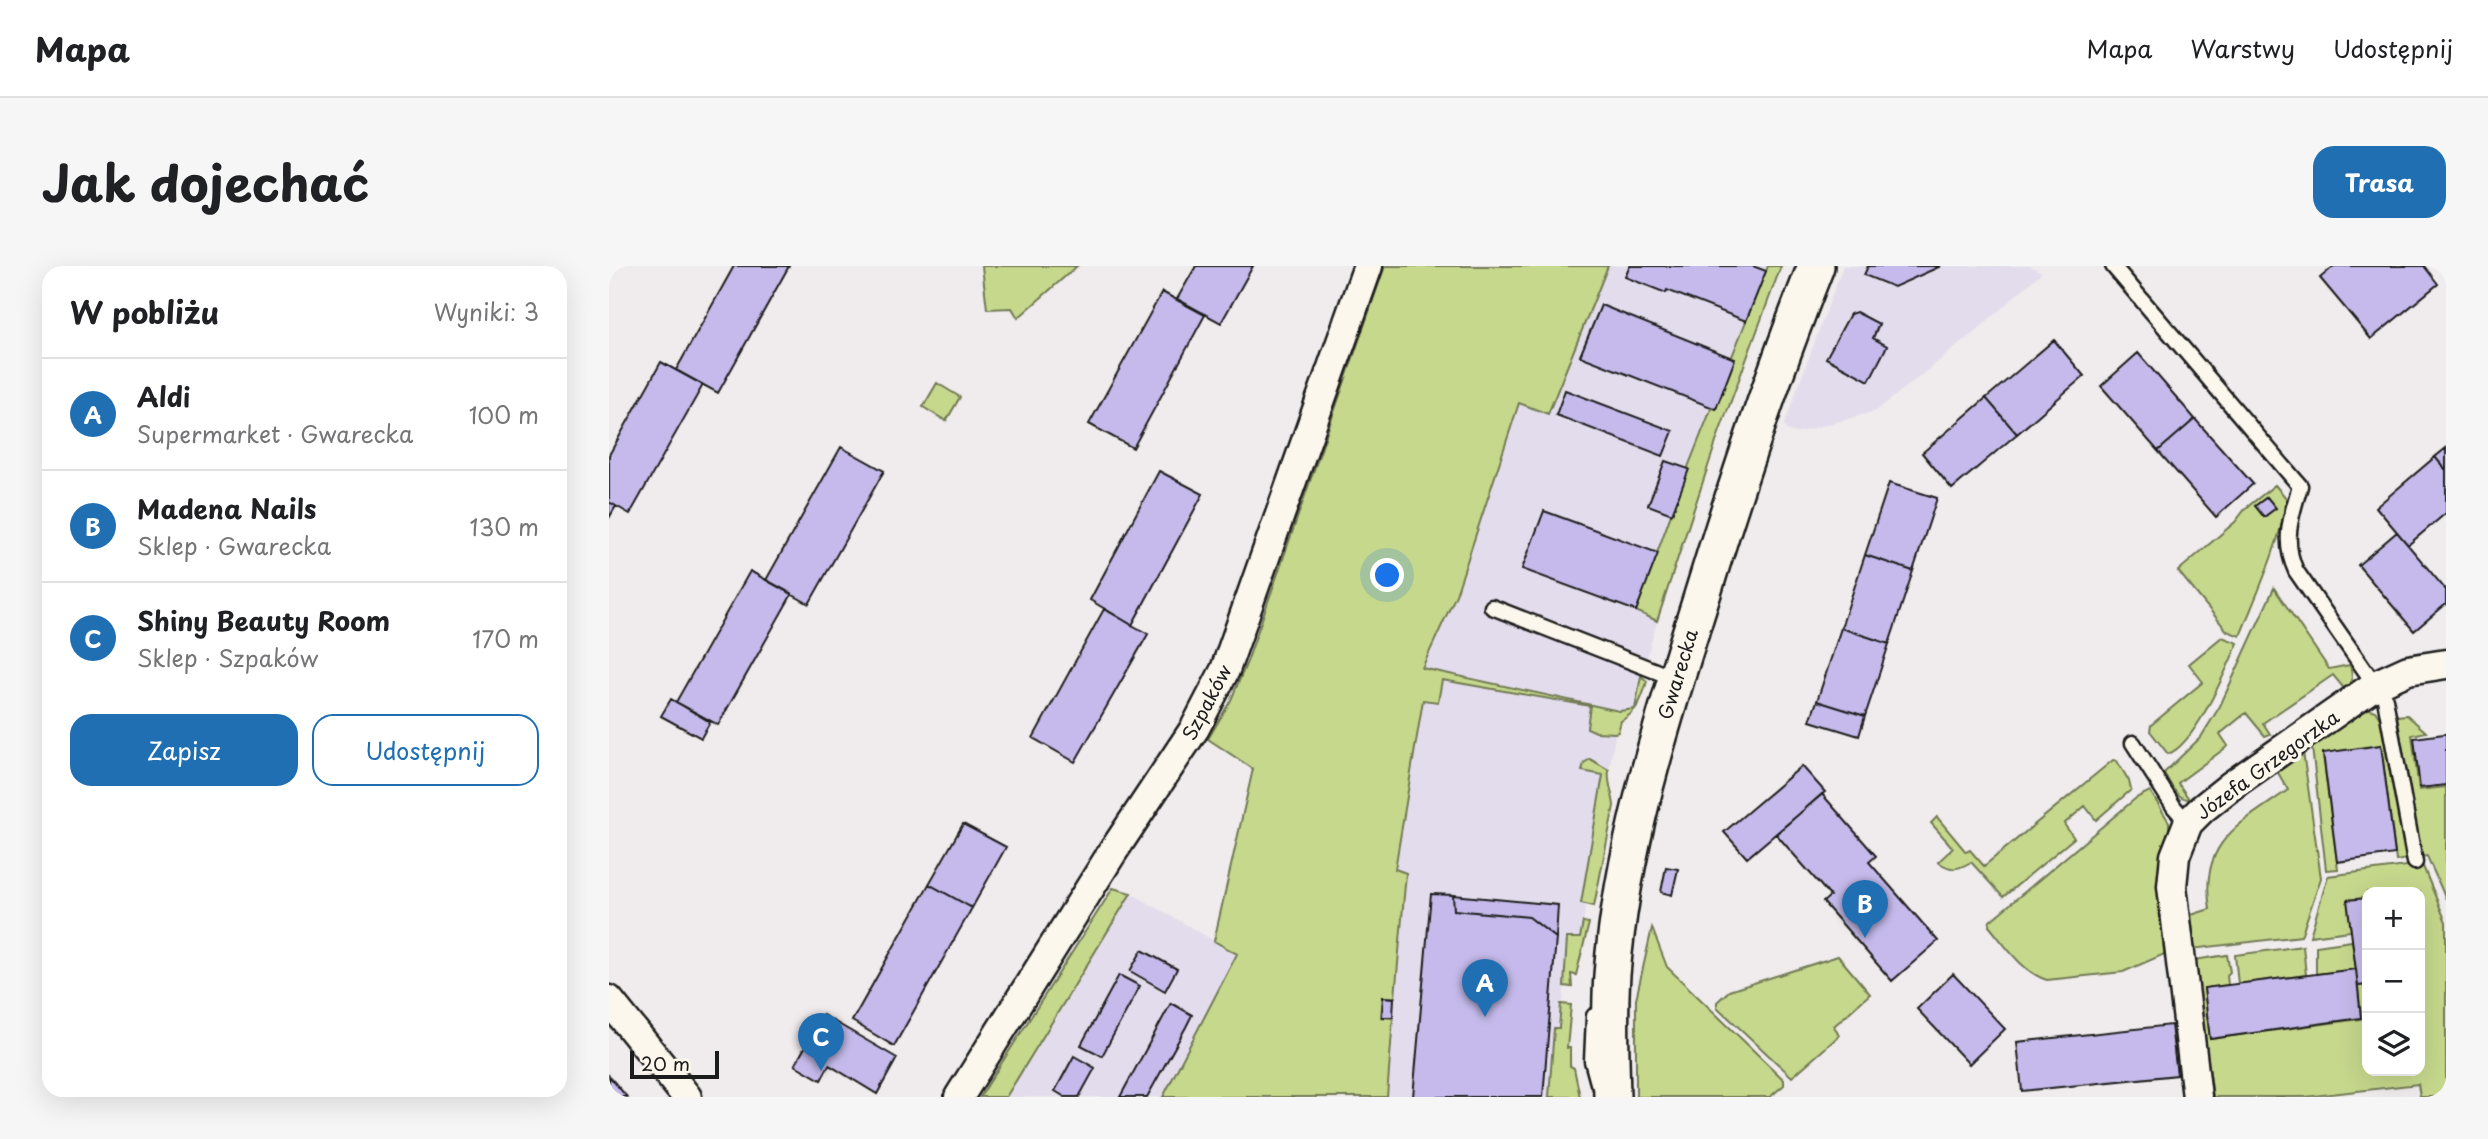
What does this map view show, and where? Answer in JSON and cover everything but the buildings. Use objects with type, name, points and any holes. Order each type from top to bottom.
[{"type":"street","name":"Szpaków","points":[[959,1097],[1112,853],[1195,727],[1225,670],[1368,266]]},
{"type":"street","name":"Gwarecka","points":[[1612,1097],[1610,1012],[1602,977],[1628,904],[1634,829],[1676,679],[1754,436],[1816,266]]},
{"type":"street","name":"Józefa Grzegorzka","points":[[2197,1097],[2172,886],[2175,856],[2188,824],[2232,785],[2375,685],[2408,670],[2446,664]]},
{"type":"street","points":[[609,1000],[687,1097]]},
{"type":"lane","points":[[2113,266],[2300,486],[2288,539],[2289,556],[2296,571],[2385,699],[2416,862]]},
{"type":"lane","points":[[1492,607],[1676,679]]},
{"type":"lane","points":[[2133,743],[2188,824]]},
{"type":"lane","points":[[1651,765],[1656,783],[1654,812]]},
{"type":"lane","points":[[1602,977],[1592,1061],[1599,1086],[1606,1097]]},
{"type":"shaded area","points":[[1608,266],[1768,266],[1636,611],[1657,621],[1635,709],[1619,712],[1580,939],[1567,939],[1557,1097],[1365,1097],[1379,910],[1422,668],[1519,402],[1548,413]]},
{"type":"shaded area","points":[[1843,266],[2030,266],[2042,272],[1975,332],[1876,411],[1796,433],[1787,430],[1784,425]]},
{"type":"shaded area","points":[[1131,893],[1237,954],[1163,1097],[1006,1097]]},
{"type":"green space","points":[[982,266],[1077,266],[1018,318],[1012,308],[987,309]]},
{"type":"green space","points":[[1385,266],[1608,266],[1548,414],[1519,403],[1456,595],[1422,668],[1619,711],[1635,709],[1621,721],[1618,732],[1615,733],[1596,732],[1587,728],[1590,706],[1442,680],[1438,702],[1423,700],[1395,869],[1406,873],[1395,997],[1383,997],[1381,1017],[1393,1018],[1387,1097],[1163,1097],[1237,954],[1214,941],[1253,769],[1208,739],[1231,700],[1247,662]]},
{"type":"green space","points":[[1768,266],[1781,266],[1718,436],[1657,621],[1636,611],[1690,462]]},
{"type":"green space","points":[[937,383],[960,397],[946,421],[923,407]]},
{"type":"green space","points":[[2275,485],[2287,499],[2283,517],[2267,569],[2240,636],[2227,631],[2178,571]]},
{"type":"green space","points":[[2274,588],[2329,669],[2350,665],[2350,685],[2346,691],[2333,675],[2263,723],[2270,734],[2265,736],[2246,713],[2220,734],[2228,746],[2178,783],[2189,799],[2184,798],[2174,790],[2164,773],[2201,737],[2220,706]]},
{"type":"green space","points":[[2222,637],[2238,643],[2226,670],[2189,737],[2168,754],[2150,731],[2151,725],[2203,682],[2189,664]]},
{"type":"green space","points":[[1641,676],[1647,681],[1635,709]]},
{"type":"green space","points":[[2367,708],[2375,711],[2381,720],[2407,859],[2396,861],[2381,746],[2323,754],[2338,869],[2326,870],[2312,747]]},
{"type":"green space","points":[[2407,715],[2426,732],[2412,735],[2419,790],[2446,787],[2446,899],[2427,856],[2421,857],[2397,716]]},
{"type":"green space","points":[[2303,752],[2321,878],[2301,936],[2192,949],[2188,916],[2210,909],[2208,886],[2217,850],[2239,825],[2288,790],[2277,771]]},
{"type":"green space","points":[[1590,759],[1609,770],[1614,806],[1594,906],[1581,903],[1603,775],[1582,771],[1584,763]]},
{"type":"green space","points":[[2113,760],[2117,761],[2129,781],[2131,790],[2096,820],[2085,806],[2064,824],[2074,838],[2003,897],[1971,862],[1955,868],[1938,862],[1953,848],[1931,823],[1937,817],[1966,852],[1970,850],[1984,866]]},
{"type":"green space","points":[[2150,791],[2169,822],[2169,835],[2158,883],[2167,953],[2123,972],[2047,980],[2030,971],[1989,926],[1990,921],[2136,798]]},
{"type":"green space","points":[[2422,864],[2446,922],[2446,1097],[2420,1097],[2418,1084],[2305,1097],[2213,1097],[2194,960],[2227,955],[2230,972],[2227,975],[2228,985],[2204,988],[2210,1039],[2361,1019],[2358,986],[2362,986],[2362,1076],[2425,1076],[2425,887],[2362,887],[2362,899],[2348,900],[2351,931],[2310,936],[2328,876]]},
{"type":"green space","points":[[1113,888],[1131,893],[1006,1097],[980,1097]]},
{"type":"green space","points":[[1583,922],[1589,923],[1576,975],[1571,974],[1572,987],[1564,986],[1567,938],[1580,938]]},
{"type":"green space","points":[[1652,928],[1667,967],[1784,1080],[1784,1085],[1770,1097],[1636,1097],[1636,999]]},
{"type":"green space","points":[[2352,941],[2356,969],[2316,974],[2316,946]]},
{"type":"green space","points":[[2303,946],[2306,975],[2238,984],[2235,955]]},
{"type":"green space","points":[[1838,956],[1870,994],[1834,1026],[1839,1036],[1792,1077],[1717,1007],[1717,1002],[1729,991]]},
{"type":"green space","points":[[1561,1004],[1571,1005],[1567,1048],[1570,1048],[1570,1066],[1574,1068],[1580,1097],[1549,1097],[1554,1028],[1559,1028]]},
{"type":"place","name":"Madena Nails","points":[[1865,938]]},
{"type":"place","name":"Aldi","points":[[1485,1017]]},
{"type":"place","name":"Shiny Beauty Room","points":[[821,1071]]}]
